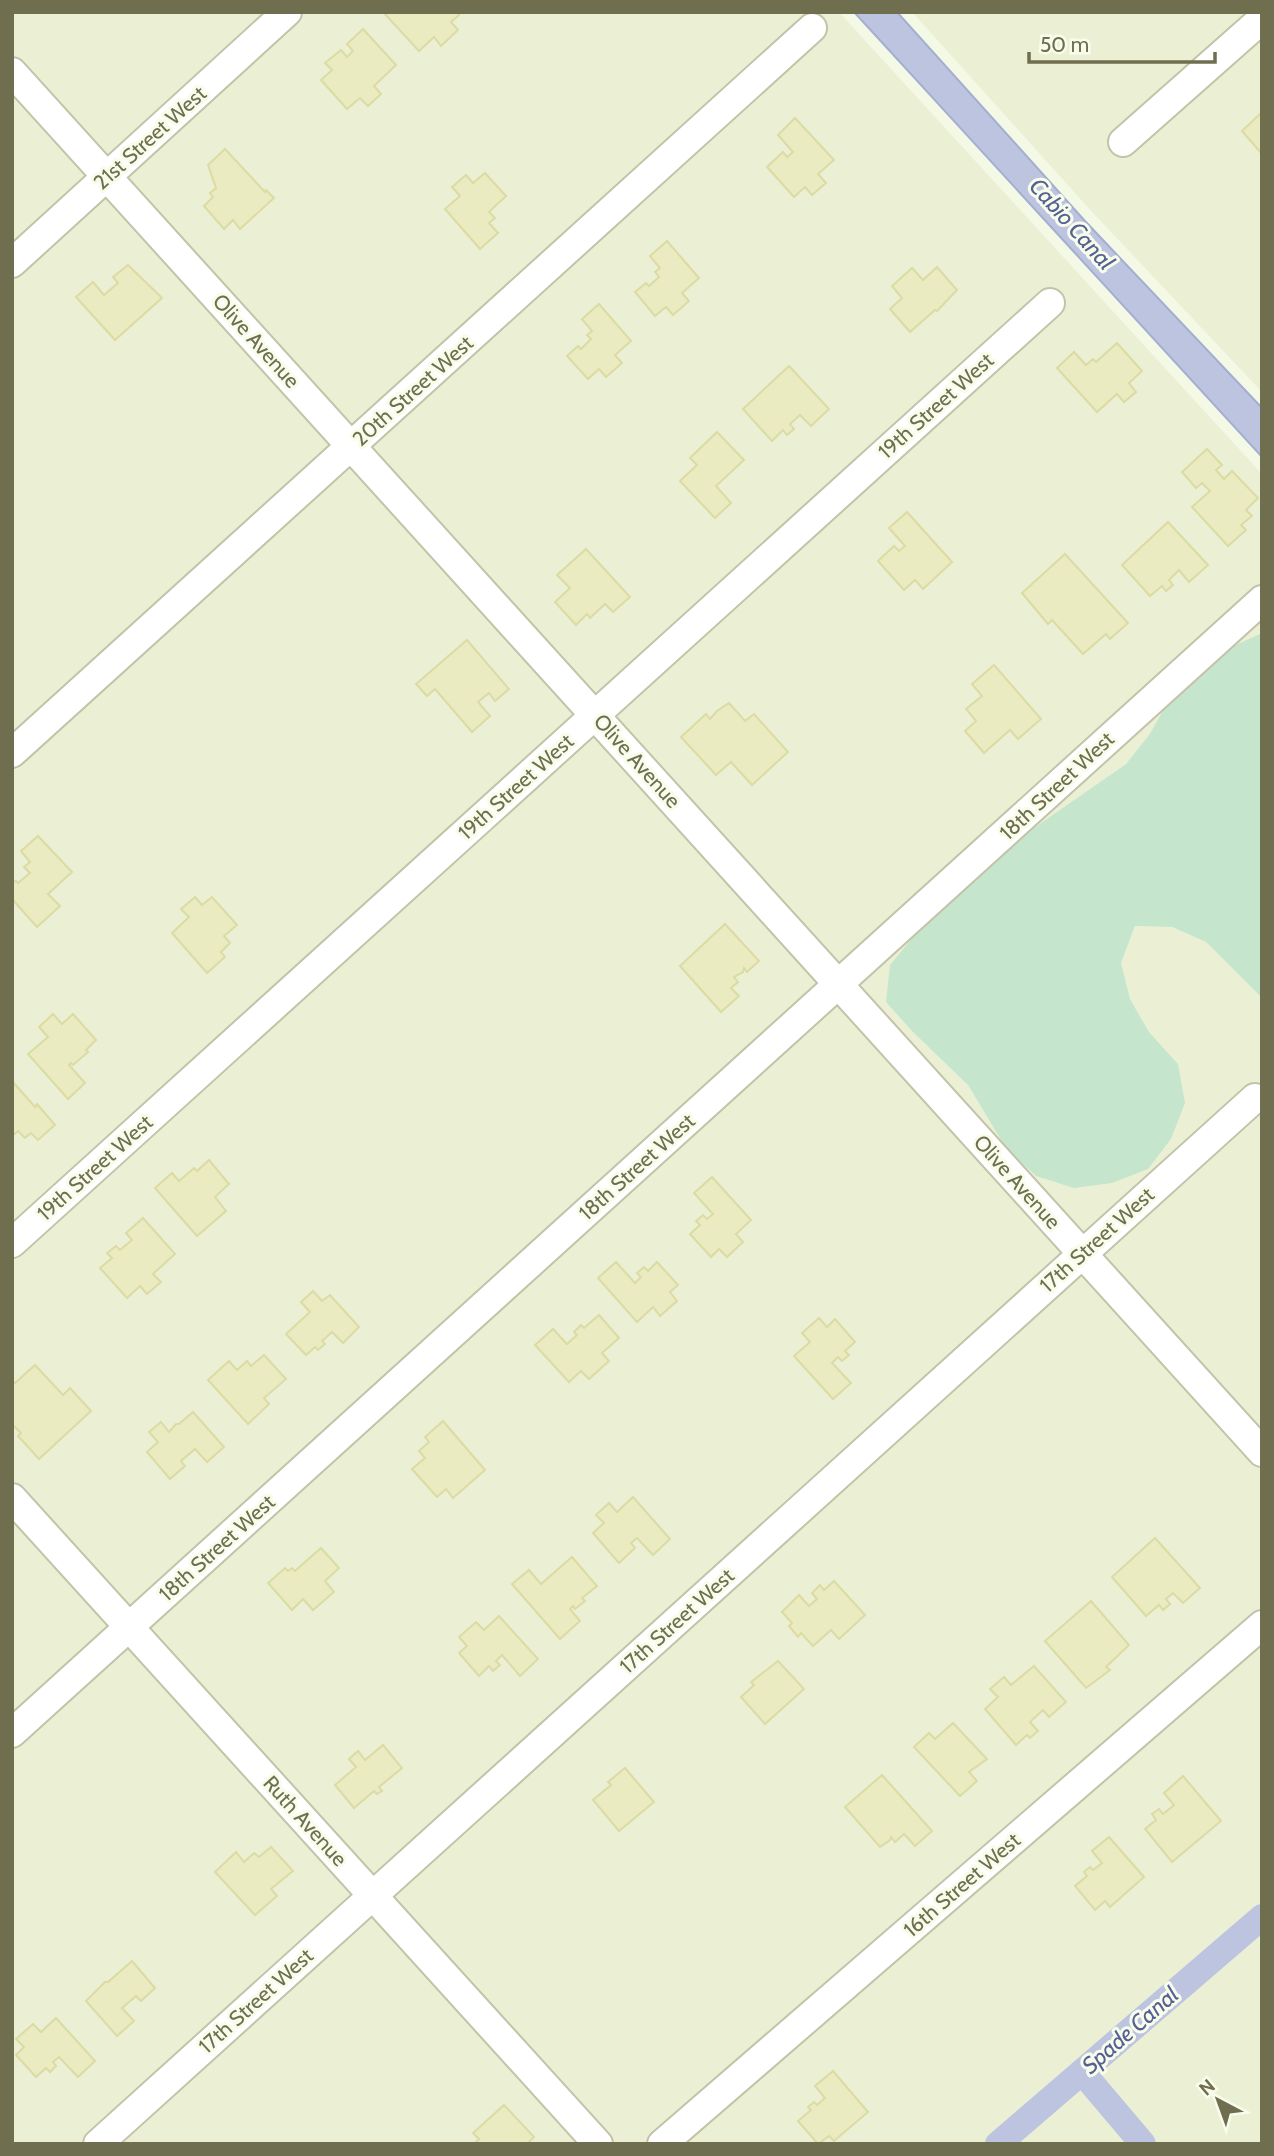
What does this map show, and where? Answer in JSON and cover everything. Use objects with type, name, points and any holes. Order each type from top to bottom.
[{"type":"street","name":"21st Street West","points":[[12,263],[287,12]]},
{"type":"street","points":[[1123,142],[1262,19]]},
{"type":"street","name":"20th Street West","points":[[12,753],[812,28]]},
{"type":"street","name":"Olive Avenue","points":[[12,72],[1262,1452]]},
{"type":"street","name":"19th Street West","points":[[12,1243],[1050,303]]},
{"type":"street","name":"18th Street West","points":[[12,1733],[1262,600]]},
{"type":"street","name":"17th Street West","points":[[98,2144],[1255,1098]]},
{"type":"street","name":"Ruth Avenue","points":[[12,1498],[598,2144]]},
{"type":"street","name":"16th Street West","points":[[662,2144],[1262,1625]]},
{"type":"shaded area","points":[[12,12],[839,12],[1262,474],[1262,633],[1168,702],[1149,735],[1126,764],[1028,832],[914,936],[941,1057],[968,1085],[1007,1150],[1036,1176],[1178,1064],[1149,1032],[1130,999],[1121,963],[1135,926],[1172,927],[1206,942],[1262,998],[1262,2144],[12,2144]]},
{"type":"shaded area","points":[[912,12],[1262,12],[1262,392],[1093,213]]},
{"type":"shaded area","points":[[1262,633],[1262,998],[1206,942],[1172,927],[1135,926],[1121,963],[1130,999],[1149,1032],[1178,1064],[1185,1103],[1171,1139],[1148,1169],[1112,1183],[1074,1188],[1036,1176],[1007,1150],[968,1085],[886,1002],[890,965],[914,936],[998,856],[1126,764],[1149,735],[1168,702],[1225,650]]},
{"type":"water","name":"Cabio Canal","points":[[854,12],[897,12],[1085,221],[1262,408],[1262,457]]},
{"type":"building","points":[[383,12],[457,12],[459,15],[451,22],[458,30],[441,46],[434,37],[419,51]]},
{"type":"building","points":[[363,29],[396,65],[374,86],[381,94],[368,106],[360,98],[347,109],[321,80],[332,70],[325,63],[341,50],[347,57],[353,51],[347,44]]},
{"type":"building","points":[[1262,112],[1262,154],[1242,131]]},
{"type":"building","points":[[795,118],[834,160],[818,174],[826,183],[812,195],[805,187],[794,197],[767,167],[783,152],[787,157],[793,152],[778,135]]},
{"type":"building","points":[[225,149],[265,192],[266,190],[274,198],[240,229],[233,220],[224,229],[204,206],[213,197],[210,193],[216,188],[208,165]]},
{"type":"building","points":[[485,173],[506,196],[489,212],[495,218],[489,223],[498,233],[480,249],[445,209],[460,196],[452,187],[466,175],[473,183]]},
{"type":"building","points":[[667,241],[699,278],[682,293],[689,301],[673,315],[666,307],[655,316],[635,292],[646,283],[649,286],[659,277],[655,272],[660,268],[650,256]]},
{"type":"building","points":[[128,265],[162,298],[115,340],[76,297],[93,282],[104,295],[118,283],[113,277]]},
{"type":"building","points":[[937,267],[957,290],[937,311],[910,332],[890,309],[902,298],[892,286],[912,268],[923,280]]},
{"type":"building","points":[[599,304],[631,341],[615,355],[622,363],[606,377],[599,369],[588,379],[567,356],[578,346],[581,349],[591,339],[587,335],[592,331],[582,319]]},
{"type":"building","points":[[1117,343],[1142,371],[1129,383],[1136,392],[1124,402],[1117,394],[1097,412],[1057,368],[1074,352],[1086,365],[1093,359],[1096,362]]},
{"type":"building","points":[[789,366],[829,409],[811,426],[800,415],[790,424],[794,429],[787,435],[783,430],[772,441],[743,409]]},
{"type":"building","points":[[717,432],[744,460],[716,486],[731,503],[715,518],[680,481],[697,465],[690,458]]},
{"type":"building","points":[[1207,449],[1222,465],[1216,470],[1224,479],[1232,471],[1258,498],[1246,510],[1252,516],[1241,525],[1246,530],[1228,546],[1192,507],[1210,491],[1202,483],[1196,488],[1182,472]]},
{"type":"building","points":[[907,512],[952,562],[923,589],[915,580],[904,590],[878,561],[894,546],[899,551],[905,546],[889,528]]},
{"type":"building","points":[[1168,522],[1208,565],[1189,582],[1179,570],[1169,580],[1173,585],[1166,591],[1162,586],[1150,596],[1122,565]]},
{"type":"building","points":[[586,549],[630,597],[613,612],[605,604],[590,618],[587,614],[576,625],[555,602],[570,588],[557,575]]},
{"type":"building","points":[[1065,554],[1128,623],[1110,639],[1106,634],[1083,654],[1052,620],[1048,624],[1022,593]]},
{"type":"building","points":[[467,640],[509,689],[495,701],[489,693],[478,702],[490,716],[472,732],[435,689],[427,696],[416,684]]},
{"type":"building","points":[[994,665],[1041,719],[1018,739],[1010,730],[984,753],[965,731],[976,721],[966,709],[982,696],[972,684]]},
{"type":"building","points":[[729,703],[745,721],[754,714],[788,752],[752,785],[731,762],[716,775],[681,737],[706,714],[710,719]]},
{"type":"building","points":[[38,836],[72,872],[48,894],[60,906],[37,927],[12,899],[12,882],[18,883],[30,873],[24,867],[30,862],[21,851]]},
{"type":"building","points":[[195,897],[202,905],[212,897],[237,925],[224,936],[230,943],[221,952],[225,957],[207,973],[172,933],[189,917],[181,909]]},
{"type":"building","points":[[725,924],[759,961],[747,972],[744,968],[743,972],[734,977],[738,982],[731,988],[739,996],[721,1012],[680,966]]},
{"type":"building","points":[[53,1014],[62,1024],[73,1014],[96,1040],[86,1050],[88,1052],[73,1065],[69,1065],[85,1083],[68,1099],[28,1054],[48,1037],[39,1027]]},
{"type":"building","points":[[12,1081],[55,1125],[38,1140],[31,1133],[25,1138],[18,1131],[12,1136]]},
{"type":"building","points":[[209,1160],[229,1184],[215,1197],[226,1211],[197,1236],[155,1188],[172,1173],[179,1181],[194,1168],[197,1171]]},
{"type":"building","points":[[712,1177],[751,1220],[736,1234],[743,1242],[727,1257],[719,1249],[711,1257],[690,1234],[700,1225],[696,1221],[703,1215],[707,1219],[713,1214],[694,1193]]},
{"type":"building","points":[[143,1218],[175,1254],[153,1274],[161,1282],[147,1294],[140,1286],[127,1298],[100,1268],[112,1258],[107,1253],[116,1246],[120,1250],[132,1240],[126,1233]]},
{"type":"building","points":[[616,1262],[635,1283],[641,1277],[637,1273],[644,1267],[648,1271],[657,1262],[678,1285],[670,1292],[677,1301],[660,1316],[653,1307],[637,1322],[598,1278]]},
{"type":"building","points":[[313,1291],[322,1301],[330,1295],[359,1327],[343,1343],[332,1332],[322,1341],[325,1344],[318,1350],[315,1347],[306,1355],[286,1334],[310,1312],[301,1302]]},
{"type":"building","points":[[599,1315],[619,1338],[602,1353],[609,1361],[589,1379],[581,1371],[569,1382],[535,1345],[553,1329],[567,1344],[577,1335],[574,1332],[581,1325],[584,1328]]},
{"type":"building","points":[[819,1318],[827,1327],[835,1319],[855,1342],[845,1351],[849,1355],[842,1361],[838,1357],[832,1363],[851,1383],[833,1399],[794,1356],[810,1342],[802,1333]]},
{"type":"building","points":[[264,1355],[286,1379],[264,1398],[269,1404],[248,1424],[208,1380],[229,1361],[237,1370],[247,1361],[251,1366]]},
{"type":"building","points":[[35,1365],[63,1395],[70,1388],[91,1411],[39,1459],[18,1436],[21,1433],[12,1424],[12,1380],[15,1383]]},
{"type":"building","points":[[193,1412],[224,1447],[207,1462],[195,1449],[181,1461],[185,1466],[170,1479],[147,1452],[158,1442],[149,1432],[161,1422],[169,1432]]},
{"type":"building","points":[[443,1421],[485,1470],[453,1498],[446,1489],[437,1497],[412,1469],[425,1458],[419,1451],[429,1442],[425,1437]]},
{"type":"building","points":[[633,1497],[670,1539],[653,1555],[637,1538],[631,1543],[635,1548],[619,1563],[593,1533],[604,1523],[596,1515],[609,1503],[617,1512]]},
{"type":"building","points":[[1155,1538],[1200,1588],[1183,1603],[1173,1593],[1166,1599],[1170,1604],[1163,1610],[1159,1605],[1146,1616],[1112,1577]]},
{"type":"building","points":[[321,1548],[339,1568],[325,1581],[334,1592],[313,1610],[303,1599],[292,1610],[268,1583],[285,1568],[295,1571]]},
{"type":"building","points":[[572,1557],[597,1586],[582,1598],[585,1601],[575,1609],[573,1606],[570,1609],[580,1621],[560,1639],[512,1584],[529,1570],[541,1584]]},
{"type":"building","points":[[834,1581],[865,1615],[839,1639],[831,1630],[813,1646],[801,1633],[798,1637],[789,1626],[792,1623],[782,1612],[799,1595],[809,1606],[817,1599],[812,1593],[820,1585],[824,1590]]},
{"type":"building","points":[[1091,1601],[1129,1645],[1106,1667],[1110,1670],[1086,1688],[1045,1641]]},
{"type":"building","points":[[499,1616],[538,1659],[520,1676],[502,1655],[496,1661],[500,1665],[493,1671],[489,1666],[479,1676],[459,1653],[467,1646],[459,1637],[476,1622],[484,1630]]},
{"type":"building","points":[[778,1661],[804,1689],[765,1724],[741,1697],[754,1685],[751,1682]]},
{"type":"building","points":[[1034,1666],[1066,1702],[1049,1717],[1043,1710],[1030,1722],[1038,1731],[1030,1738],[1027,1735],[1016,1745],[985,1709],[998,1697],[990,1689],[1004,1677],[1011,1685]]},
{"type":"building","points":[[953,1723],[987,1759],[969,1772],[977,1781],[960,1796],[914,1747],[929,1733],[935,1739]]},
{"type":"building","points":[[383,1745],[402,1768],[379,1787],[382,1791],[377,1794],[374,1791],[354,1808],[335,1785],[356,1767],[349,1759],[358,1751],[365,1760]]},
{"type":"building","points":[[625,1768],[654,1802],[619,1831],[593,1800],[611,1785],[608,1782]]},
{"type":"building","points":[[882,1775],[932,1831],[915,1846],[904,1834],[895,1842],[891,1837],[880,1847],[845,1807]]},
{"type":"building","points":[[1183,1776],[1221,1821],[1172,1862],[1145,1829],[1156,1820],[1152,1814],[1159,1809],[1163,1814],[1174,1805],[1164,1793]]},
{"type":"building","points":[[1109,1837],[1144,1877],[1110,1907],[1105,1901],[1095,1910],[1075,1886],[1087,1876],[1084,1872],[1090,1867],[1093,1870],[1102,1863],[1092,1851]]},
{"type":"building","points":[[271,1847],[293,1871],[271,1889],[277,1896],[255,1915],[215,1872],[236,1852],[244,1862],[254,1853],[259,1857]]},
{"type":"building","points":[[132,1961],[155,1988],[141,2001],[136,1996],[122,2008],[134,2021],[117,2036],[86,2001]]},
{"type":"building","points":[[56,2018],[95,2061],[78,2077],[59,2057],[53,2062],[56,2066],[50,2072],[46,2068],[36,2077],[16,2055],[24,2047],[16,2039],[33,2024],[41,2032]]},
{"type":"building","points":[[833,2071],[868,2112],[834,2141],[829,2136],[818,2144],[798,2121],[811,2110],[808,2107],[814,2102],[817,2105],[825,2098],[815,2086]]},
{"type":"building","points":[[504,2105],[534,2137],[527,2144],[474,2144],[479,2139],[473,2133]]},
{"type":"waterway","name":"Spade Canal","points":[[998,2144],[1262,1917]]},
{"type":"waterway","points":[[1082,2072],[1143,2144]]}]
